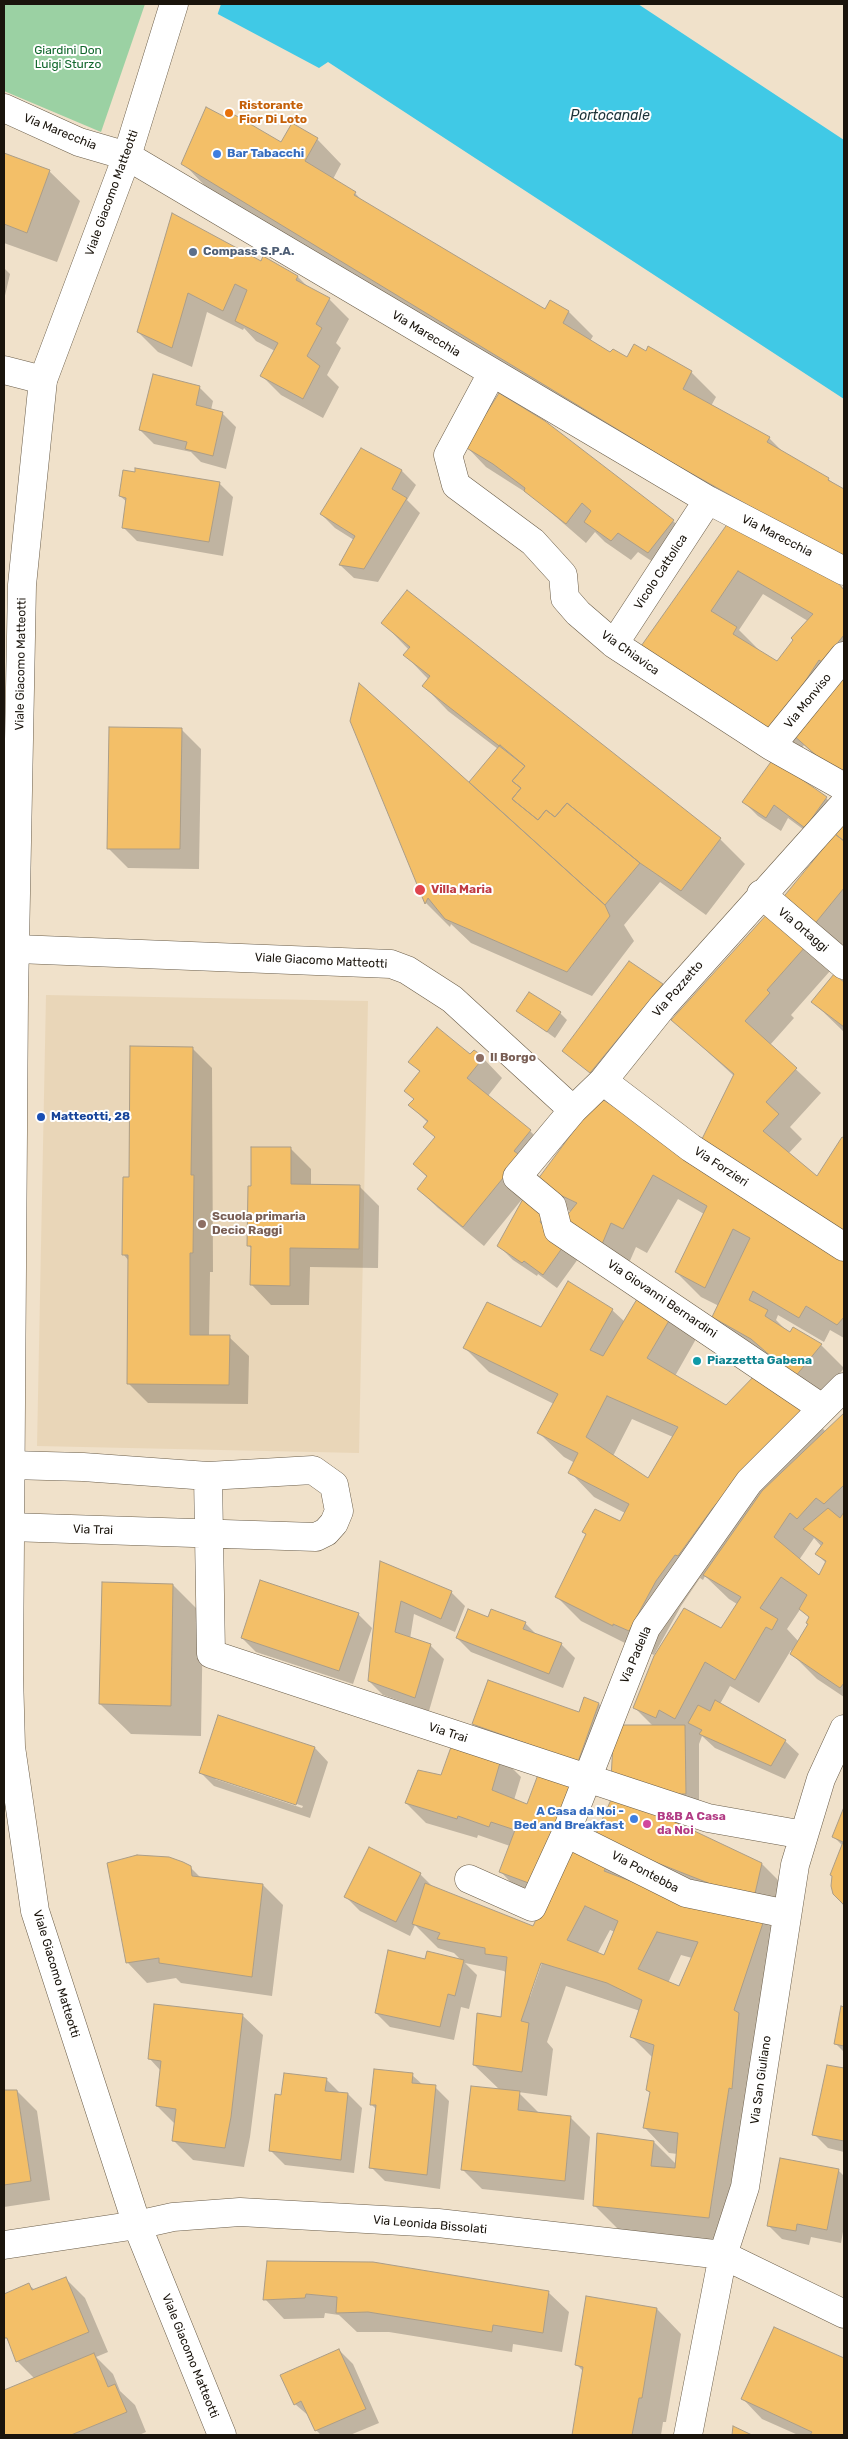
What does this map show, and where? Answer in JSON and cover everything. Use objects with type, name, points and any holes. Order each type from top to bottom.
[{"type":"street","name":"Viale Giacomo Matteotti","points":[[173,5],[127,156],[43,380],[22,585],[17,949],[14,996],[9,1526],[10,1747],[35,1911],[138,2225],[222,2435]]},
{"type":"street","name":"Via Marecchia","points":[[4,108],[78,142],[127,156],[708,500],[844,571]]},
{"type":"street","points":[[4,370],[43,380]]},
{"type":"street","name":"Via Chiavica","points":[[492,373],[448,455],[456,485],[533,542],[563,575],[565,598],[578,613],[614,644],[771,746],[844,788]]},
{"type":"street","name":"Vicolo Cattolica","points":[[614,644],[708,500]]},
{"type":"street","name":"Via Monviso","points":[[771,746],[844,656]]},
{"type":"street","name":"Via Pozzetto","points":[[517,1177],[573,1110],[603,1081],[662,1006],[844,804]]},
{"type":"street","name":"Via Ortaggi","points":[[761,894],[844,965]]},
{"type":"street","name":"Viale Giacomo Matteotti","points":[[17,949],[391,964],[408,970],[452,999],[573,1110]]},
{"type":"street","name":"Via Forzieri","points":[[603,1081],[691,1148],[844,1247]]},
{"type":"street","name":"Via Giovanni Bernardini","points":[[517,1177],[552,1206],[558,1230],[822,1408]]},
{"type":"street","name":"Via Padella","points":[[469,1879],[532,1907],[566,1833],[646,1628],[749,1482],[844,1387]]},
{"type":"street","name":"Via Trai","points":[[9,1526],[316,1537],[326,1532],[334,1523],[339,1511],[334,1485],[313,1470],[208,1476],[10,1465]]},
{"type":"street","name":"Via Trai","points":[[208,1476],[207,1533],[211,1654],[708,1818],[804,1835]]},
{"type":"street","name":"Via San Giuliano","points":[[688,2435],[723,2255],[745,2187],[795,1865],[821,1779],[844,1729]]},
{"type":"street","name":"Via Pontebba","points":[[566,1833],[686,1893],[787,1914]]},
{"type":"street","name":"Via Leonida Bissolati","points":[[4,2245],[138,2225],[173,2217],[240,2212],[438,2223],[723,2255],[844,2314]]},
{"type":"shaded area","name":"Scuola primaria Decio Raggi","points":[[46,995],[368,1001],[359,1453],[37,1446]]},
{"type":"green space","name":"Giardini Don Luigi Sturzo","points":[[4,4],[145,4],[101,132],[4,91]]},
{"type":"water","name":"Portocanale","points":[[199,4],[638,4],[844,140],[844,399],[328,62],[319,68]]},
{"type":"pier","points":[[196,4],[221,4],[217,16]]},
{"type":"building","points":[[206,107],[225,117],[228,111],[281,142],[292,123],[318,138],[305,161],[356,192],[354,195],[545,309],[550,300],[569,311],[563,323],[610,352],[613,349],[627,357],[634,344],[646,351],[648,346],[692,371],[683,389],[770,437],[767,442],[829,478],[828,480],[844,489],[844,559],[671,462],[181,164]]},
{"type":"building","points":[[4,153],[50,170],[27,233],[4,224]]},
{"type":"building","points":[[172,213],[261,261],[263,256],[298,276],[296,280],[330,298],[316,324],[322,328],[307,356],[320,366],[303,399],[260,376],[278,343],[235,321],[247,290],[235,284],[223,311],[188,293],[172,348],[137,332]]},
{"type":"building","points":[[153,374],[200,386],[196,405],[223,412],[213,456],[185,449],[187,442],[139,430]]},
{"type":"building","points":[[499,393],[545,421],[674,520],[648,553],[618,533],[611,541],[584,522],[591,511],[582,503],[566,524],[524,491],[525,488],[493,464],[465,447]]},
{"type":"building","points":[[361,448],[402,470],[392,489],[407,498],[364,569],[339,565],[355,536],[320,514]]},
{"type":"building","points":[[135,468],[220,482],[209,542],[122,528],[126,498],[119,496],[123,470],[135,472]]},
{"type":"building","points":[[728,523],[839,584],[844,590],[844,635],[822,662],[819,660],[773,731],[639,649]],"holes":[[[738,571],[813,614],[791,638],[793,640],[777,661],[733,634],[737,627],[711,611]]]},
{"type":"building","points":[[407,590],[721,838],[681,891],[640,863],[567,803],[555,817],[546,810],[538,820],[512,799],[521,788],[512,781],[525,766],[422,686],[430,676],[403,655],[410,647],[381,623]]},
{"type":"building","points":[[844,676],[844,780],[792,734]]},
{"type":"building","points":[[359,683],[605,905],[610,916],[567,972],[445,919],[428,898],[425,904],[350,721]]},
{"type":"building","points":[[109,727],[182,728],[180,849],[107,849]]},
{"type":"building","points":[[500,745],[525,766],[512,781],[521,788],[512,799],[538,820],[546,810],[555,817],[567,803],[640,863],[605,905],[469,782]]},
{"type":"building","points":[[773,759],[827,797],[805,828],[774,805],[766,818],[742,802]]},
{"type":"building","points":[[844,824],[844,841],[835,834]]},
{"type":"building","points":[[835,834],[844,841],[844,888],[813,926],[781,900]]},
{"type":"building","points":[[769,912],[806,946],[767,990],[770,993],[745,1021],[797,1068],[766,1102],[779,1114],[763,1131],[817,1176],[842,1137],[844,1138],[844,1239],[700,1143],[734,1074],[671,1020]]},
{"type":"building","points":[[629,961],[663,984],[590,1073],[562,1051]]},
{"type":"building","points":[[834,974],[844,982],[844,1027],[811,1002]]},
{"type":"building","points":[[529,992],[561,1012],[547,1032],[516,1011]]},
{"type":"building","points":[[437,1027],[470,1054],[474,1050],[484,1057],[467,1078],[531,1130],[514,1151],[521,1156],[463,1227],[417,1189],[427,1176],[413,1164],[435,1137],[423,1127],[428,1121],[408,1105],[414,1099],[404,1091],[420,1071],[408,1062]]},
{"type":"building","points":[[130,1046],[193,1047],[191,1175],[194,1175],[193,1253],[190,1253],[190,1335],[230,1335],[229,1385],[127,1384],[128,1255],[122,1255],[123,1177],[129,1177]]},
{"type":"building","points":[[599,1097],[844,1256],[844,1317],[837,1325],[806,1306],[799,1318],[753,1291],[749,1300],[768,1310],[765,1316],[790,1332],[793,1327],[822,1344],[795,1377],[751,1339],[712,1317],[750,1238],[733,1229],[705,1288],[675,1272],[707,1206],[653,1175],[623,1229],[611,1223],[600,1249],[564,1219],[577,1203],[535,1183]]},
{"type":"building","points":[[251,1147],[291,1147],[291,1184],[360,1185],[359,1249],[290,1248],[290,1286],[250,1285],[251,1246],[247,1246],[248,1186],[251,1186]]},
{"type":"building","points":[[524,1197],[546,1213],[540,1222],[565,1244],[543,1275],[524,1261],[522,1263],[497,1246]]},
{"type":"building","points":[[568,1281],[613,1309],[590,1350],[603,1356],[640,1294],[673,1314],[647,1358],[726,1405],[758,1372],[805,1408],[779,1440],[775,1437],[748,1466],[712,1509],[678,1556],[675,1555],[656,1581],[629,1631],[613,1624],[613,1626],[555,1597],[586,1534],[582,1532],[595,1509],[620,1521],[629,1504],[568,1473],[578,1453],[537,1433],[558,1394],[463,1348],[487,1302],[541,1327]],"holes":[[[607,1396],[678,1427],[648,1478],[586,1437]]]},
{"type":"building","points":[[844,1413],[844,1485],[824,1504],[816,1498],[797,1519],[790,1513],[774,1537],[819,1575],[826,1561],[815,1554],[823,1543],[803,1529],[828,1508],[840,1518],[844,1512],[844,1683],[840,1688],[790,1654],[808,1624],[806,1623],[809,1617],[799,1609],[807,1595],[781,1577],[760,1608],[778,1619],[772,1630],[766,1627],[735,1680],[705,1662],[675,1719],[659,1710],[656,1718],[633,1708],[654,1656],[684,1608],[721,1628],[741,1597],[703,1575],[762,1491]]},
{"type":"building","points":[[380,1561],[452,1591],[441,1619],[401,1601],[395,1632],[431,1644],[415,1698],[368,1681]]},
{"type":"building","points":[[260,1580],[359,1613],[339,1671],[241,1638]]},
{"type":"building","points":[[102,1582],[173,1584],[171,1706],[99,1704]]},
{"type":"building","points":[[468,1609],[488,1617],[491,1609],[526,1622],[523,1629],[562,1643],[549,1674],[456,1638]]},
{"type":"building","points":[[488,1680],[579,1712],[584,1697],[599,1703],[578,1762],[472,1724]]},
{"type":"building","points":[[715,1700],[786,1740],[771,1766],[699,1734],[702,1730],[688,1723],[698,1705],[710,1711]]},
{"type":"building","points":[[218,1715],[315,1747],[296,1805],[199,1773]]},
{"type":"building","points":[[614,1725],[685,1725],[686,1794],[648,1794],[611,1779]]},
{"type":"building","points":[[451,1747],[502,1756],[492,1790],[527,1804],[539,1772],[572,1784],[534,1885],[499,1872],[515,1830],[491,1822],[489,1827],[458,1816],[457,1819],[405,1803],[418,1770],[441,1775]]},
{"type":"building","points":[[614,1793],[762,1863],[754,1898],[726,1890],[594,1838]]},
{"type":"building","points":[[844,1807],[844,1905],[833,1894],[831,1886],[832,1876],[830,1875],[843,1842],[832,1837]]},
{"type":"building","points":[[574,1841],[611,1859],[604,1871],[649,1888],[765,1917],[734,2010],[739,2013],[732,2089],[729,2088],[709,2218],[593,2206],[597,2133],[654,2141],[651,2166],[675,2168],[678,2133],[643,2128],[650,2092],[646,2090],[654,2045],[630,2037],[642,2000],[607,1983],[541,1963],[521,2021],[529,2023],[522,2072],[473,2065],[477,2013],[501,2017],[507,1957],[485,1954],[485,1948],[437,1939],[440,1933],[412,1924],[425,1883],[533,1926]],"holes":[[[585,1906],[618,1921],[604,1955],[567,1940]],[[657,1932],[698,1942],[679,1986],[638,1969]]]},
{"type":"building","points":[[369,1847],[421,1873],[396,1922],[344,1897]]},
{"type":"building","points":[[137,1855],[169,1857],[183,1862],[191,1866],[192,1876],[263,1884],[252,1977],[159,1963],[159,1958],[126,1963],[107,1863]]},
{"type":"building","points":[[388,1950],[425,1959],[427,1951],[464,1960],[455,1996],[448,1994],[440,2027],[375,2013]]},
{"type":"building","points":[[154,2004],[243,2014],[231,2117],[225,2148],[172,2141],[176,2109],[156,2106],[161,2061],[148,2059]]},
{"type":"building","points":[[841,2006],[844,2007],[844,2046],[834,2044]]},
{"type":"building","points":[[827,2065],[844,2068],[844,2141],[812,2135]]},
{"type":"building","points":[[374,2069],[413,2073],[412,2083],[436,2085],[427,2175],[369,2168],[376,2105],[370,2105]]},
{"type":"building","points":[[284,2073],[327,2078],[325,2091],[348,2093],[341,2160],[269,2151],[275,2094],[281,2095]]},
{"type":"building","points":[[471,2086],[520,2091],[518,2110],[571,2116],[565,2181],[461,2170]]},
{"type":"building","points":[[4,2090],[17,2090],[31,2181],[4,2185]]},
{"type":"building","points":[[780,2158],[839,2169],[827,2230],[797,2224],[796,2231],[767,2226]]},
{"type":"building","points":[[267,2261],[373,2262],[549,2291],[543,2333],[493,2325],[492,2332],[368,2312],[336,2313],[337,2297],[306,2294],[305,2298],[263,2300]]},
{"type":"building","points":[[66,2277],[89,2332],[16,2362],[7,2338],[4,2338],[4,2294],[29,2283],[32,2290]]},
{"type":"building","points":[[586,2296],[657,2308],[642,2398],[639,2398],[632,2435],[572,2435],[583,2367],[575,2365]]},
{"type":"building","points":[[774,2327],[844,2358],[844,2435],[810,2435],[812,2432],[741,2399]]},
{"type":"building","points":[[339,2349],[366,2409],[315,2431],[301,2401],[294,2405],[280,2375]]},
{"type":"building","points":[[94,2353],[108,2387],[115,2384],[127,2412],[71,2435],[4,2435],[4,2390]]},
{"type":"building","points":[[733,2426],[752,2435],[732,2435]]},
{"type":"place","name":"Ristorante Fior Di Loto","points":[[229,113]]},
{"type":"place","name":"Bar Tabacchi","points":[[217,154]]},
{"type":"place","name":"Compass S.P.A.","points":[[193,252]]},
{"type":"place","name":"Villa Maria","points":[[420,890]]},
{"type":"place","name":"Il Borgo","points":[[480,1058]]},
{"type":"place","name":"Matteotti, 28","points":[[41,1117]]},
{"type":"place","name":"Scuola primaria Decio Raggi","points":[[202,1224]]},
{"type":"place","name":"Piazzetta Gabena","points":[[697,1361]]},
{"type":"place","name":"A Casa da Noi - Bed and Breakfast","points":[[634,1819]]},
{"type":"place","name":"B&B A Casa da Noi","points":[[647,1824]]}]
